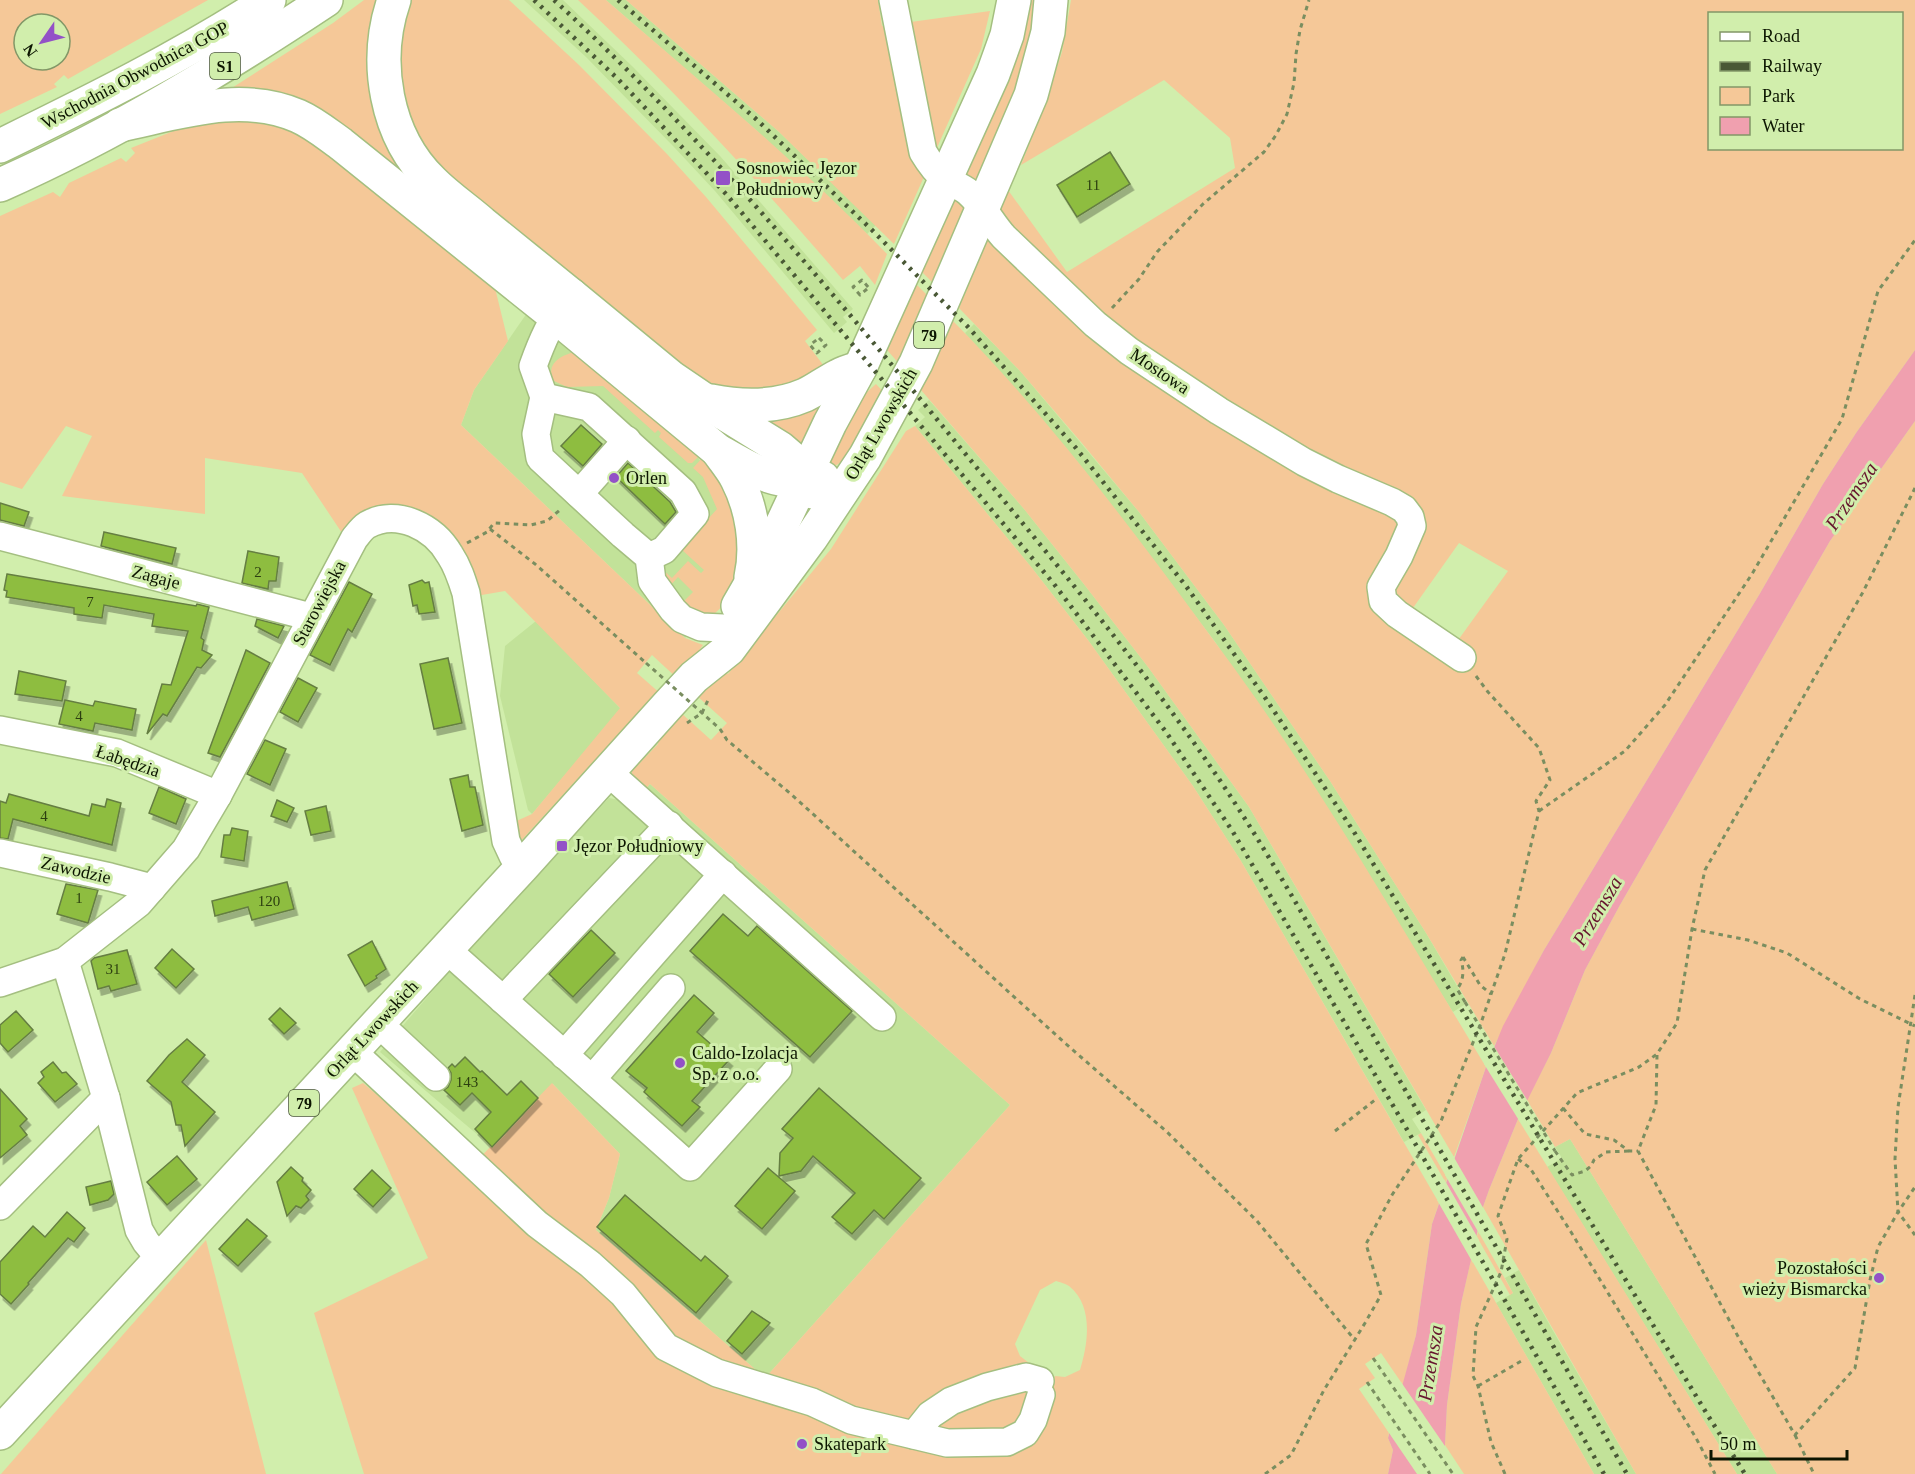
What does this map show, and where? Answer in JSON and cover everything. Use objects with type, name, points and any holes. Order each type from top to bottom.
[{"type":"main road","name":"Wschodnia Obwodnica GOP","points":[[0,146],[159,66],[269,0]]},
{"type":"main road","name":"Wschodnia Obwodnica GOP","points":[[0,185],[120,125],[230,63],[326,0]]},
{"type":"main road","points":[[394,0],[388,18],[383,67],[393,119],[403,142],[432,182],[717,450],[737,479],[749,510],[754,536],[754,564],[749,590]]},
{"type":"main road","name":"Orląt Lwowskich","points":[[694,677],[705,652],[749,590],[830,423],[860,368],[996,66],[1007,35],[1014,0]]},
{"type":"main road","name":"Orląt Lwowskich","points":[[0,1433],[523,866],[694,677],[729,649],[811,538],[865,457],[916,363],[1034,85],[1048,32],[1051,0]]},
{"type":"main road","points":[[120,125],[221,105],[244,104],[276,109],[315,125],[563,306],[780,447],[794,459],[812,488],[815,516],[811,538]]},
{"type":"main road","points":[[704,399],[741,405],[782,402],[806,394],[839,375],[860,368]]},
{"type":"main road","points":[[717,450],[746,467],[790,480],[805,478],[818,480],[836,474],[865,457]]},
{"type":"street","name":"Mostowa","points":[[894,0],[923,153],[933,168],[945,179],[967,191],[983,208],[992,224],[1004,237],[1095,324],[1129,351],[1304,462],[1404,509],[1410,517],[1412,526],[1399,556],[1381,587],[1383,602],[1462,658]]},
{"type":"street","points":[[563,306],[546,331],[532,366],[544,397],[536,434],[540,458],[649,557],[652,581],[682,620],[701,627],[723,628]]},
{"type":"street","points":[[544,397],[589,407],[683,492],[695,513],[664,550],[649,557]]},
{"type":"street","points":[[579,494],[627,440]]},
{"type":"street","name":"Starowiejska","points":[[0,983],[65,961],[139,903],[186,849],[218,795],[354,539],[364,527],[374,522],[394,518],[412,522],[432,534],[449,552],[459,572],[466,593],[506,841],[513,856],[523,866]]},
{"type":"street","name":"Zagaje","points":[[0,536],[311,617]]},
{"type":"street","name":"Łabędzia","points":[[0,730],[117,753],[218,795]]},
{"type":"street","points":[[608,772],[882,1017]]},
{"type":"street","points":[[503,1000],[669,825]]},
{"type":"street","name":"Zawodzie","points":[[0,853],[152,888]]},
{"type":"street","points":[[564,1055],[723,874]]},
{"type":"street","points":[[446,949],[690,1167],[778,1069]]},
{"type":"street","points":[[65,961],[106,1098],[139,1230],[160,1259]]},
{"type":"street","points":[[592,1079],[671,988]]},
{"type":"street","points":[[378,1023],[436,1077]]},
{"type":"street","points":[[352,1051],[537,1224],[598,1271],[623,1294],[666,1347],[717,1373],[812,1402],[851,1420],[946,1443],[1007,1442],[1025,1432],[1033,1420],[1040,1388],[1026,1377],[987,1387],[951,1401],[930,1415],[914,1435]]},
{"type":"street","points":[[0,1206],[106,1098]]},
{"type":"path","points":[[1095,324],[1139,279],[1157,252],[1203,204],[1264,152],[1276,135],[1287,114],[1292,93],[1298,38],[1309,0]]},
{"type":"path","points":[[1539,811],[1625,751],[1665,705],[1752,574],[1842,420],[1878,291],[1915,240]]},
{"type":"path","points":[[862,280],[869,288],[860,295],[852,288],[862,280]]},
{"type":"path","points":[[821,337],[826,345],[817,353],[810,345],[821,337]]},
{"type":"path","points":[[1505,1474],[1491,1442],[1478,1386],[1473,1376],[1476,1327],[1501,1272],[1507,1239],[1498,1216],[1518,1159],[1576,1093],[1639,1067],[1657,1054],[1677,1023],[1692,928],[1705,870],[1863,592],[1915,488]]},
{"type":"path","points":[[449,552],[487,532],[494,522],[531,525],[547,521],[579,494]]},
{"type":"path","points":[[490,529],[535,564],[720,729],[727,740],[792,795],[1066,1044],[1167,1132],[1257,1221],[1354,1339]]},
{"type":"path","points":[[1265,1474],[1291,1455],[1324,1390],[1381,1295],[1366,1244],[1392,1195],[1441,1121],[1505,954],[1539,811],[1536,801],[1550,780],[1539,748],[1488,692],[1462,658]]},
{"type":"path","points":[[1692,928],[1748,940],[1787,953],[1860,999],[1913,1025]]},
{"type":"path","points":[[1491,994],[1480,985],[1463,957],[1461,960],[1462,983],[1457,989],[1555,1151],[1572,1175],[1585,1171],[1594,1160],[1606,1152],[1638,1152]]},
{"type":"path","points":[[1915,995],[1913,1025],[1898,1107],[1895,1159],[1898,1212],[1915,1235]]},
{"type":"path","points":[[1657,1054],[1656,1105],[1638,1152],[1814,1474]]},
{"type":"path","points":[[1335,1131],[1375,1100]]},
{"type":"path","points":[[1563,1108],[1585,1134],[1614,1140],[1629,1151]]},
{"type":"path","points":[[1518,1159],[1530,1168],[1571,1232],[1696,1438],[1715,1474]]},
{"type":"path","points":[[1795,1436],[1855,1368],[1878,1247],[1915,1187]]},
{"type":"path","points":[[1373,1358],[1453,1474]]},
{"type":"path","points":[[1478,1386],[1523,1360]]},
{"type":"path","points":[[1367,1382],[1430,1474]]},
{"type":"shaded area","points":[[524,0],[563,0],[633,67],[720,156],[853,309],[843,317],[847,322],[834,333],[715,191],[586,57]]},
{"type":"shaded area","points":[[606,0],[626,0],[778,131],[876,225],[867,234],[756,130]]},
{"type":"shaded area","name":"Orlen","points":[[527,313],[691,446],[731,511],[721,600],[685,638],[461,425],[474,390]]},
{"type":"shaded area","points":[[974,324],[1020,371],[1139,512],[1224,625],[1330,781],[1426,933],[1467,1003],[1453,1012],[1216,643],[1081,466],[965,333]]},
{"type":"shaded area","points":[[929,400],[1024,509],[1083,583],[1148,667],[1249,807],[1426,1110],[1412,1119],[1421,1133],[1404,1142],[1241,861],[1193,786],[1088,640],[915,426],[925,417],[918,410]]},
{"type":"shaded area","points":[[536,621],[621,709],[532,814],[528,810],[500,696],[505,646]]},
{"type":"shaded area","points":[[650,784],[1010,1105],[765,1378],[596,1230],[609,1198],[620,1154],[553,1084],[492,1147],[380,1052],[474,943],[609,798],[620,800],[631,806]]},
{"type":"shaded area","points":[[1570,1139],[1777,1474],[1737,1474],[1547,1167],[1562,1158],[1555,1147]]},
{"type":"shaded area","points":[[1519,1270],[1636,1474],[1594,1474],[1496,1303],[1513,1293],[1505,1278]]},
{"type":"green space","points":[[0,0],[208,0],[68,79],[64,75],[54,84],[57,87],[0,114]]},
{"type":"green space","points":[[364,0],[384,0],[409,185],[224,93],[333,23]]},
{"type":"green space","points":[[407,0],[509,0],[579,65],[706,197],[817,330],[805,341],[824,366],[803,379],[779,388],[755,392],[710,386],[685,369],[439,167],[407,123],[395,38]]},
{"type":"green space","points":[[578,0],[606,0],[750,124],[854,220],[887,254],[875,285],[860,266],[843,280],[714,136]]},
{"type":"green space","points":[[626,0],[878,0],[882,26],[990,11],[981,49],[894,244],[778,131]]},
{"type":"green space","points":[[1026,0],[1040,0],[1030,61],[983,178],[975,181],[965,175]]},
{"type":"green space","points":[[1071,0],[1915,0],[1915,350],[1823,484],[1759,595],[1544,950],[1494,1046],[1330,781],[1224,625],[1139,512],[1081,442],[1020,371],[959,308],[1008,190],[1067,272],[1235,168],[1230,138],[1164,80],[1021,165],[1062,52]],"holes":[[[1459,543],[1508,571],[1456,643],[1408,615]]]},
{"type":"green space","points":[[223,118],[256,121],[288,128],[333,155],[495,288],[508,341],[474,390],[461,425],[685,638],[703,645],[678,679],[652,655],[637,673],[662,695],[648,712],[637,714],[518,844],[512,823],[532,814],[620,708],[505,591],[476,596],[440,528],[342,533],[302,473],[205,458],[205,514],[62,496],[92,436],[66,426],[22,489],[0,482],[0,216],[53,192],[60,197],[69,183],[121,158],[126,162],[135,153],[131,148],[186,126]]},
{"type":"green space","points":[[952,197],[968,205],[937,287],[916,266]]},
{"type":"green space","points":[[910,278],[932,300],[901,366],[882,344]]},
{"type":"green space","points":[[953,321],[1008,379],[1085,471],[1247,685],[1347,837],[1486,1067],[1454,1157],[1249,807],[1148,667],[1083,583],[1024,509],[921,390]]},
{"type":"green space","points":[[574,352],[700,455],[692,463],[688,463],[659,437],[661,433],[658,430],[655,433],[603,386],[567,387],[554,381],[551,370],[555,362]]},
{"type":"green space","points":[[876,384],[887,396],[843,461],[823,473],[863,387],[867,392]]},
{"type":"green space","points":[[832,390],[809,453],[762,428],[767,414]]},
{"type":"green space","points":[[1915,421],[1915,1474],[1777,1474],[1570,1139],[1555,1147],[1527,1100],[1551,1053],[1585,970],[1620,905],[1830,541]]},
{"type":"green space","points":[[915,426],[1032,568],[1088,640],[1193,786],[1241,861],[1439,1203],[1432,1224],[1416,1335],[1403,1385],[1381,1353],[1365,1364],[1375,1378],[1359,1389],[1389,1433],[1388,1438],[1393,1450],[1388,1474],[364,1474],[314,1313],[428,1258],[352,1088],[363,1083],[467,1171],[552,1083],[620,1154],[609,1198],[596,1230],[765,1378],[1010,1105],[650,784],[642,793],[632,776],[632,771],[658,744],[658,736],[680,712],[711,740],[727,723],[696,695],[721,667],[728,674],[831,549],[906,431]],"holes":[[[1056,1281],[1069,1286],[1077,1294],[1086,1315],[1087,1337],[1080,1370],[1065,1377],[1055,1376],[1048,1397],[1042,1373],[1020,1356],[1015,1344],[1040,1290]]]},
{"type":"green space","points":[[703,457],[728,492],[743,556],[728,601],[713,615],[702,617],[680,605],[693,592],[678,577],[669,587],[662,569],[672,578],[688,561],[701,573],[704,570],[681,549],[717,509],[703,477],[693,468]]},
{"type":"green space","points":[[1518,1119],[1737,1474],[1636,1474],[1483,1207]]},
{"type":"green space","points":[[1421,1133],[1447,1178],[1446,1183],[1418,1135]]},
{"type":"green space","points":[[1478,1231],[1513,1293],[1510,1295],[1477,1237]]},
{"type":"green space","points":[[206,1240],[266,1474],[1,1474]]},
{"type":"green space","points":[[1471,1259],[1594,1474],[1464,1474],[1445,1445],[1447,1405],[1461,1304]]},
{"type":"water","name":"Przemsza","points":[[1915,350],[1915,421],[1830,541],[1620,905],[1585,970],[1551,1053],[1518,1119],[1483,1207],[1461,1304],[1447,1405],[1445,1445],[1439,1474],[1388,1474],[1393,1450],[1388,1438],[1416,1335],[1432,1224],[1486,1067],[1503,1026],[1544,950],[1759,595],[1823,484]]},
{"type":"pier","points":[[1492,1043],[1529,1103],[1520,1122],[1484,1064]]},
{"type":"pier","points":[[1452,1154],[1485,1211],[1480,1235],[1445,1175]]},
{"type":"pier","points":[[1444,1179],[1479,1240],[1473,1263],[1437,1200]]},
{"type":"pier","points":[[1401,1382],[1447,1449],[1442,1474],[1417,1474],[1387,1430]]},
{"type":"building","points":[[1110,152],[1130,184],[1077,217],[1057,185]]},
{"type":"building","points":[[581,425],[602,444],[583,466],[561,446]]},
{"type":"building","points":[[628,463],[670,502],[676,512],[665,524],[616,477]]},
{"type":"building","points":[[0,503],[29,512],[24,526],[0,520]]},
{"type":"building","points":[[104,532],[176,548],[172,564],[101,546]]},
{"type":"building","points":[[248,551],[279,557],[276,581],[269,581],[268,589],[242,583]]},
{"type":"building","points":[[7,574],[209,607],[201,638],[204,640],[202,650],[212,655],[201,668],[197,667],[167,716],[163,714],[147,734],[162,684],[171,685],[188,631],[152,626],[154,614],[104,605],[102,618],[74,614],[74,608],[6,597],[7,591],[4,590]]},
{"type":"building","points":[[422,580],[425,583],[429,582],[435,612],[419,614],[417,605],[413,606],[409,585]]},
{"type":"building","points":[[349,582],[372,594],[352,632],[348,629],[330,665],[310,655]]},
{"type":"building","points":[[257,619],[284,626],[278,638],[255,626]]},
{"type":"building","points":[[246,650],[270,663],[220,757],[208,753]]},
{"type":"building","points":[[448,658],[462,723],[434,729],[420,664]]},
{"type":"building","points":[[19,671],[66,681],[62,701],[15,694]]},
{"type":"building","points":[[298,678],[317,688],[298,722],[280,712]]},
{"type":"building","points":[[65,700],[93,706],[95,701],[136,709],[132,730],[95,723],[93,731],[59,724]]},
{"type":"building","points":[[265,740],[286,749],[270,785],[247,774]]},
{"type":"building","points":[[468,775],[470,787],[475,787],[483,825],[462,831],[450,779]]},
{"type":"building","points":[[159,787],[186,799],[176,824],[149,813]]},
{"type":"building","points":[[9,794],[89,816],[92,804],[105,807],[107,799],[121,803],[112,845],[13,819],[8,839],[0,838],[0,801],[6,803]]},
{"type":"building","points":[[277,800],[294,808],[287,822],[271,816]]},
{"type":"building","points":[[326,806],[331,831],[311,835],[305,811]]},
{"type":"building","points":[[232,828],[248,831],[244,861],[221,857],[224,835],[230,835]]},
{"type":"building","points":[[287,882],[294,909],[252,920],[248,907],[215,916],[212,901]]},
{"type":"building","points":[[66,884],[98,890],[88,923],[57,914]]},
{"type":"building","points":[[723,914],[748,936],[757,926],[852,1011],[810,1057],[690,951]]},
{"type":"building","points":[[591,930],[615,953],[573,997],[549,974]]},
{"type":"building","points":[[372,941],[386,969],[365,986],[348,955]]},
{"type":"building","points":[[172,949],[194,969],[176,988],[155,968]]},
{"type":"building","points":[[127,950],[137,984],[111,991],[109,986],[98,989],[91,961],[94,958]]},
{"type":"building","name":"Caldo-Izolacja Sp. z o.o.","points":[[694,995],[714,1013],[697,1032],[729,1060],[692,1101],[700,1107],[682,1126],[644,1092],[647,1088],[626,1071]]},
{"type":"building","points":[[280,1008],[296,1023],[284,1034],[269,1019]]},
{"type":"building","points":[[16,1011],[33,1030],[8,1052],[0,1043],[0,1025]]},
{"type":"building","points":[[187,1039],[205,1055],[182,1082],[215,1112],[185,1146],[181,1125],[176,1125],[171,1102],[147,1081],[169,1055]]},
{"type":"building","points":[[465,1057],[507,1095],[521,1081],[538,1098],[492,1147],[475,1129],[491,1112],[472,1093],[460,1105],[444,1090],[451,1080],[448,1068],[452,1064],[455,1067]]},
{"type":"building","points":[[53,1062],[62,1073],[66,1072],[77,1084],[55,1102],[38,1083],[44,1077],[41,1072]]},
{"type":"building","points":[[819,1088],[921,1178],[884,1219],[874,1210],[852,1234],[832,1217],[855,1193],[813,1156],[801,1171],[779,1176],[780,1153],[793,1138],[782,1129]]},
{"type":"building","points":[[0,1089],[27,1119],[20,1126],[27,1135],[0,1158]]},
{"type":"building","points":[[177,1156],[197,1179],[167,1205],[147,1182]]},
{"type":"building","points":[[291,1167],[303,1178],[302,1181],[311,1190],[306,1196],[309,1200],[301,1208],[296,1206],[287,1216],[277,1182]]},
{"type":"building","points":[[768,1168],[795,1191],[762,1229],[735,1206]]},
{"type":"building","points":[[372,1170],[391,1188],[373,1207],[354,1189]]},
{"type":"building","points":[[111,1181],[114,1194],[108,1200],[90,1205],[86,1187]]},
{"type":"building","points":[[625,1195],[701,1261],[705,1256],[728,1276],[696,1313],[597,1227]]},
{"type":"building","points":[[67,1212],[85,1228],[74,1242],[68,1238],[11,1304],[0,1294],[0,1262],[33,1226],[45,1237]]},
{"type":"building","points":[[247,1219],[267,1236],[238,1266],[219,1249]]},
{"type":"building","points":[[752,1311],[770,1323],[742,1354],[727,1341]]},
{"type":"railway","points":[[534,0],[618,79],[726,194],[1054,584],[1166,732],[1233,832],[1412,1138],[1604,1474]]},
{"type":"railway","points":[[554,0],[664,108],[820,279],[1077,590],[1148,680],[1247,822],[1455,1175],[1627,1474]]},
{"type":"railway","points":[[618,0],[755,118],[872,230],[969,328],[1076,448],[1186,586],[1266,699],[1354,832],[1745,1474]]},
{"type":"place","name":"Sosnowiec Jęzor Południowy","points":[[723,178]]},
{"type":"place","name":"Orlen","points":[[614,478]]},
{"type":"place","name":"Jęzor Południowy","points":[[562,846]]},
{"type":"place","name":"Caldo-Izolacja Sp. z o.o.","points":[[680,1063]]},
{"type":"place","name":"Pozostałości wieży Bismarcka","points":[[1879,1278]]},
{"type":"place","name":"Skatepark","points":[[802,1444]]}]
